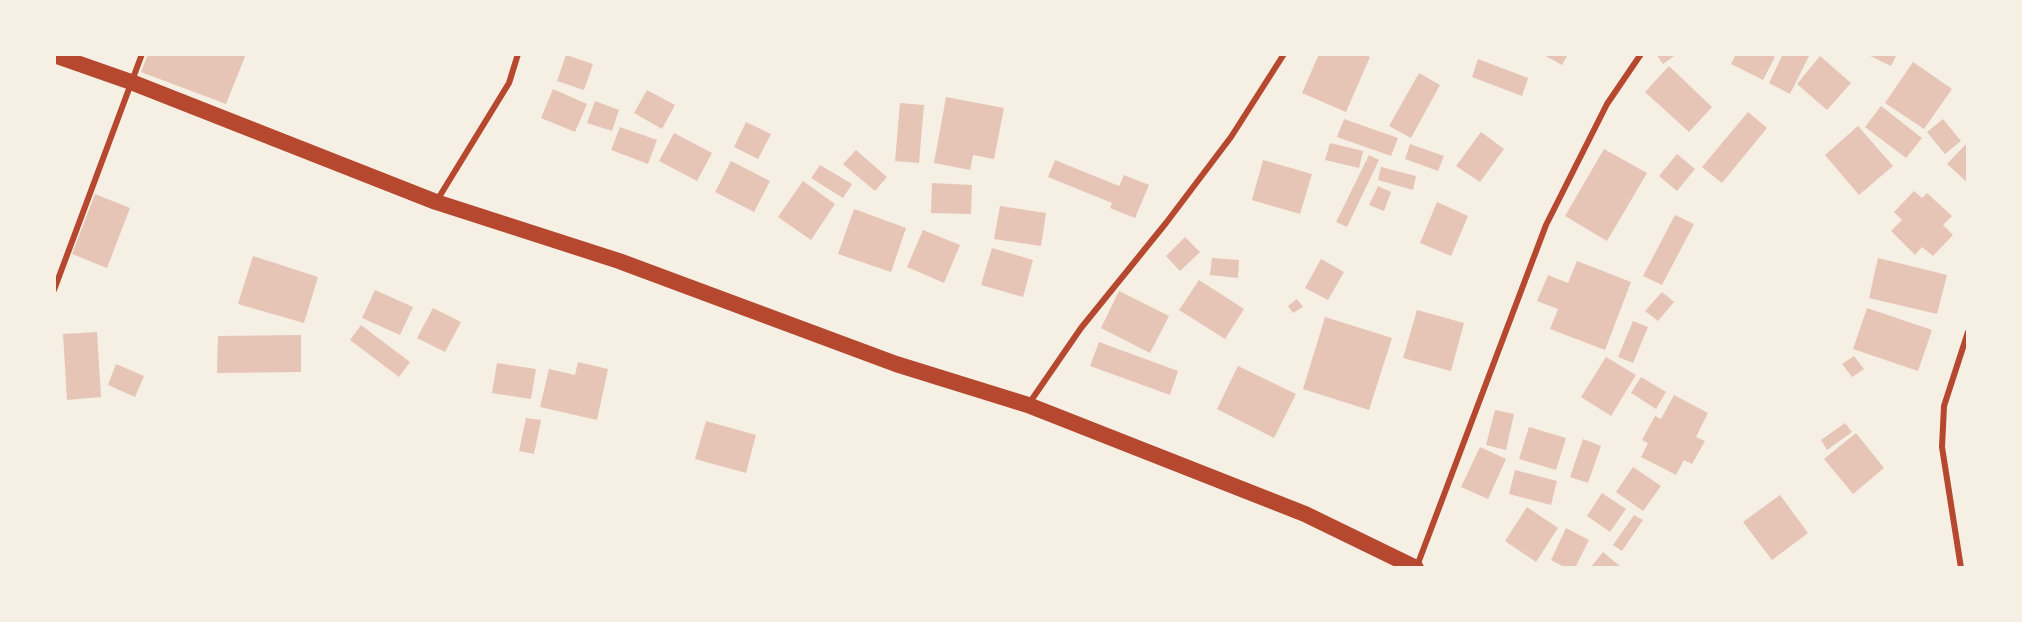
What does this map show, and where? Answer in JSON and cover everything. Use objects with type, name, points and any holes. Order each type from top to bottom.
[{"type":"highway","points":[[54,55],[131,82],[436,202],[619,261],[896,364],[1028,405],[1305,513],[1416,568]]},
{"type":"street","points":[[54,290],[142,54]]},
{"type":"street","points":[[436,202],[509,83],[518,54]]},
{"type":"street","points":[[1028,405],[1081,328],[1166,224],[1231,137],[1284,54]]},
{"type":"street","points":[[1416,568],[1546,225],[1607,104],[1641,54]]},
{"type":"street","points":[[1961,568],[1942,447],[1944,406],[1968,332]]},
{"type":"building","points":[[148,54],[246,54],[226,104],[141,72]]},
{"type":"building","points":[[1319,54],[1363,54],[1370,57],[1346,112],[1302,93]]},
{"type":"building","points":[[1542,54],[1568,54],[1562,65]]},
{"type":"building","points":[[1656,54],[1677,54],[1663,64]]},
{"type":"building","points":[[1736,54],[1768,54],[1775,57],[1763,80],[1731,64]]},
{"type":"building","points":[[1783,54],[1810,54],[1790,94],[1769,83]]},
{"type":"building","points":[[1866,54],[1897,54],[1891,66]]},
{"type":"building","points":[[566,55],[593,64],[584,90],[557,81]]},
{"type":"building","points":[[1820,56],[1851,83],[1827,110],[1797,84]]},
{"type":"building","points":[[1478,59],[1528,78],[1522,96],[1472,77]]},
{"type":"building","points":[[1913,62],[1952,89],[1924,129],[1885,103]]},
{"type":"building","points":[[1669,66],[1712,107],[1689,132],[1645,92]]},
{"type":"building","points":[[1419,73],[1440,85],[1411,138],[1389,126]]},
{"type":"building","points":[[553,89],[587,104],[575,132],[541,118]]},
{"type":"building","points":[[647,90],[675,105],[662,129],[634,113]]},
{"type":"building","points":[[946,97],[1004,108],[994,159],[973,155],[970,170],[934,163]]},
{"type":"building","points":[[595,101],[619,110],[612,131],[587,123]]},
{"type":"building","points":[[900,103],[924,105],[919,163],[895,161]]},
{"type":"building","points":[[1881,106],[1922,138],[1906,158],[1865,127]]},
{"type":"building","points":[[1748,112],[1767,128],[1722,183],[1702,167]]},
{"type":"building","points":[[1344,119],[1398,138],[1391,156],[1337,137]]},
{"type":"building","points":[[1943,119],[1961,141],[1945,154],[1927,132]]},
{"type":"building","points":[[746,122],[771,134],[758,159],[734,147]]},
{"type":"building","points":[[1858,126],[1893,166],[1859,195],[1825,155]]},
{"type":"building","points":[[620,127],[657,140],[648,164],[611,150]]},
{"type":"building","points":[[1481,132],[1504,149],[1480,182],[1456,166]]},
{"type":"building","points":[[674,133],[712,153],[697,181],[659,161]]},
{"type":"building","points":[[1330,143],[1363,151],[1359,168],[1325,160]]},
{"type":"building","points":[[1410,144],[1444,156],[1438,171],[1405,159]]},
{"type":"building","points":[[1966,144],[1968,146],[1968,183],[1947,164]]},
{"type":"building","points":[[1604,149],[1647,173],[1607,241],[1565,216]]},
{"type":"building","points":[[856,150],[887,177],[875,191],[843,164]]},
{"type":"building","points":[[1677,154],[1695,169],[1677,191],[1659,176]]},
{"type":"building","points":[[1369,155],[1379,160],[1347,227],[1336,222]]},
{"type":"building","points":[[1055,160],[1119,186],[1124,175],[1149,185],[1135,218],[1110,208],[1112,203],[1048,177]]},
{"type":"building","points":[[1263,160],[1312,174],[1300,214],[1252,200]]},
{"type":"building","points":[[731,161],[770,181],[754,212],[715,192]]},
{"type":"building","points":[[820,165],[852,184],[843,198],[811,178]]},
{"type":"building","points":[[1381,167],[1416,176],[1413,190],[1378,180]]},
{"type":"building","points":[[803,181],[835,204],[811,240],[778,217]]},
{"type":"building","points":[[932,183],[972,185],[971,214],[931,213]]},
{"type":"building","points":[[1378,186],[1391,192],[1384,211],[1369,205]]},
{"type":"building","points":[[1914,191],[1922,198],[1927,193],[1952,216],[1943,225],[1953,235],[1933,256],[1922,247],[1915,255],[1891,231],[1902,220],[1894,212]]},
{"type":"building","points":[[95,194],[130,208],[107,268],[72,254]]},
{"type":"building","points":[[1437,202],[1468,216],[1451,256],[1420,243]]},
{"type":"building","points":[[1000,206],[1046,213],[1041,246],[994,239]]},
{"type":"building","points":[[854,209],[906,228],[891,272],[838,254]]},
{"type":"building","points":[[1675,215],[1694,224],[1662,285],[1643,276]]},
{"type":"building","points":[[923,230],[960,245],[944,283],[907,267]]},
{"type":"building","points":[[1185,237],[1200,252],[1180,271],[1166,256]]},
{"type":"building","points":[[992,248],[1033,260],[1023,297],[981,285]]},
{"type":"building","points":[[253,256],[318,277],[304,323],[238,304]]},
{"type":"building","points":[[1212,258],[1239,260],[1238,278],[1210,275]]},
{"type":"building","points":[[1878,258],[1947,275],[1937,314],[1869,298]]},
{"type":"building","points":[[1321,259],[1344,272],[1328,300],[1305,288]]},
{"type":"building","points":[[1577,261],[1631,282],[1605,350],[1550,329],[1558,309],[1537,301],[1548,275],[1568,283]]},
{"type":"building","points":[[1199,280],[1244,309],[1225,339],[1179,310]]},
{"type":"building","points":[[375,290],[413,307],[400,335],[362,318]]},
{"type":"building","points":[[1119,291],[1169,316],[1150,353],[1101,328]]},
{"type":"building","points":[[1662,292],[1674,302],[1658,321],[1645,311]]},
{"type":"building","points":[[1297,299],[1303,307],[1293,313],[1288,306]]},
{"type":"building","points":[[433,308],[461,322],[445,352],[417,338]]},
{"type":"building","points":[[1867,308],[1932,330],[1918,371],[1853,349]]},
{"type":"building","points":[[1417,310],[1464,323],[1451,371],[1403,358]]},
{"type":"building","points":[[1325,317],[1392,338],[1369,410],[1303,389]]},
{"type":"building","points":[[1633,321],[1648,327],[1633,363],[1618,357]]},
{"type":"building","points":[[361,325],[410,362],[399,377],[350,340]]},
{"type":"building","points":[[97,332],[101,397],[67,400],[63,334]]},
{"type":"building","points":[[301,335],[301,372],[217,373],[218,336]]},
{"type":"building","points":[[1099,342],[1178,371],[1170,395],[1090,366]]},
{"type":"building","points":[[1854,356],[1864,369],[1852,377],[1842,364]]},
{"type":"building","points":[[1606,357],[1636,375],[1611,416],[1581,397]]},
{"type":"building","points":[[578,362],[608,369],[597,420],[540,407],[549,369],[575,375]]},
{"type":"building","points":[[497,363],[536,369],[531,399],[492,393]]},
{"type":"building","points":[[116,364],[144,376],[135,397],[108,385]]},
{"type":"building","points":[[1238,366],[1296,394],[1274,438],[1217,409]]},
{"type":"building","points":[[1641,377],[1666,392],[1656,409],[1631,393]]},
{"type":"building","points":[[1674,395],[1708,413],[1696,437],[1705,441],[1692,464],[1684,460],[1676,475],[1641,457],[1648,443],[1642,440],[1655,416],[1661,419]]},
{"type":"building","points":[[1495,410],[1514,414],[1506,450],[1486,445]]},
{"type":"building","points":[[526,418],[541,420],[534,454],[519,451]]},
{"type":"building","points":[[706,421],[756,435],[746,473],[695,459]]},
{"type":"building","points":[[1845,423],[1852,432],[1827,450],[1821,440]]},
{"type":"building","points":[[1529,427],[1566,438],[1556,470],[1519,459]]},
{"type":"building","points":[[1856,433],[1884,468],[1853,494],[1824,459]]},
{"type":"building","points":[[1583,439],[1601,446],[1588,483],[1570,477]]},
{"type":"building","points":[[1480,447],[1506,459],[1488,499],[1461,487]]},
{"type":"building","points":[[1633,467],[1661,486],[1643,511],[1616,492]]},
{"type":"building","points":[[1515,470],[1557,481],[1551,505],[1509,494]]},
{"type":"building","points":[[1602,493],[1626,509],[1610,532],[1587,516]]},
{"type":"building","points":[[1780,495],[1808,533],[1772,560],[1743,522]]},
{"type":"building","points":[[1527,507],[1558,528],[1536,562],[1505,541]]},
{"type":"building","points":[[1634,515],[1643,520],[1622,551],[1613,545]]},
{"type":"building","points":[[1566,528],[1589,540],[1575,568],[1566,568],[1551,560]]},
{"type":"building","points":[[1603,552],[1622,568],[1590,568]]}]
